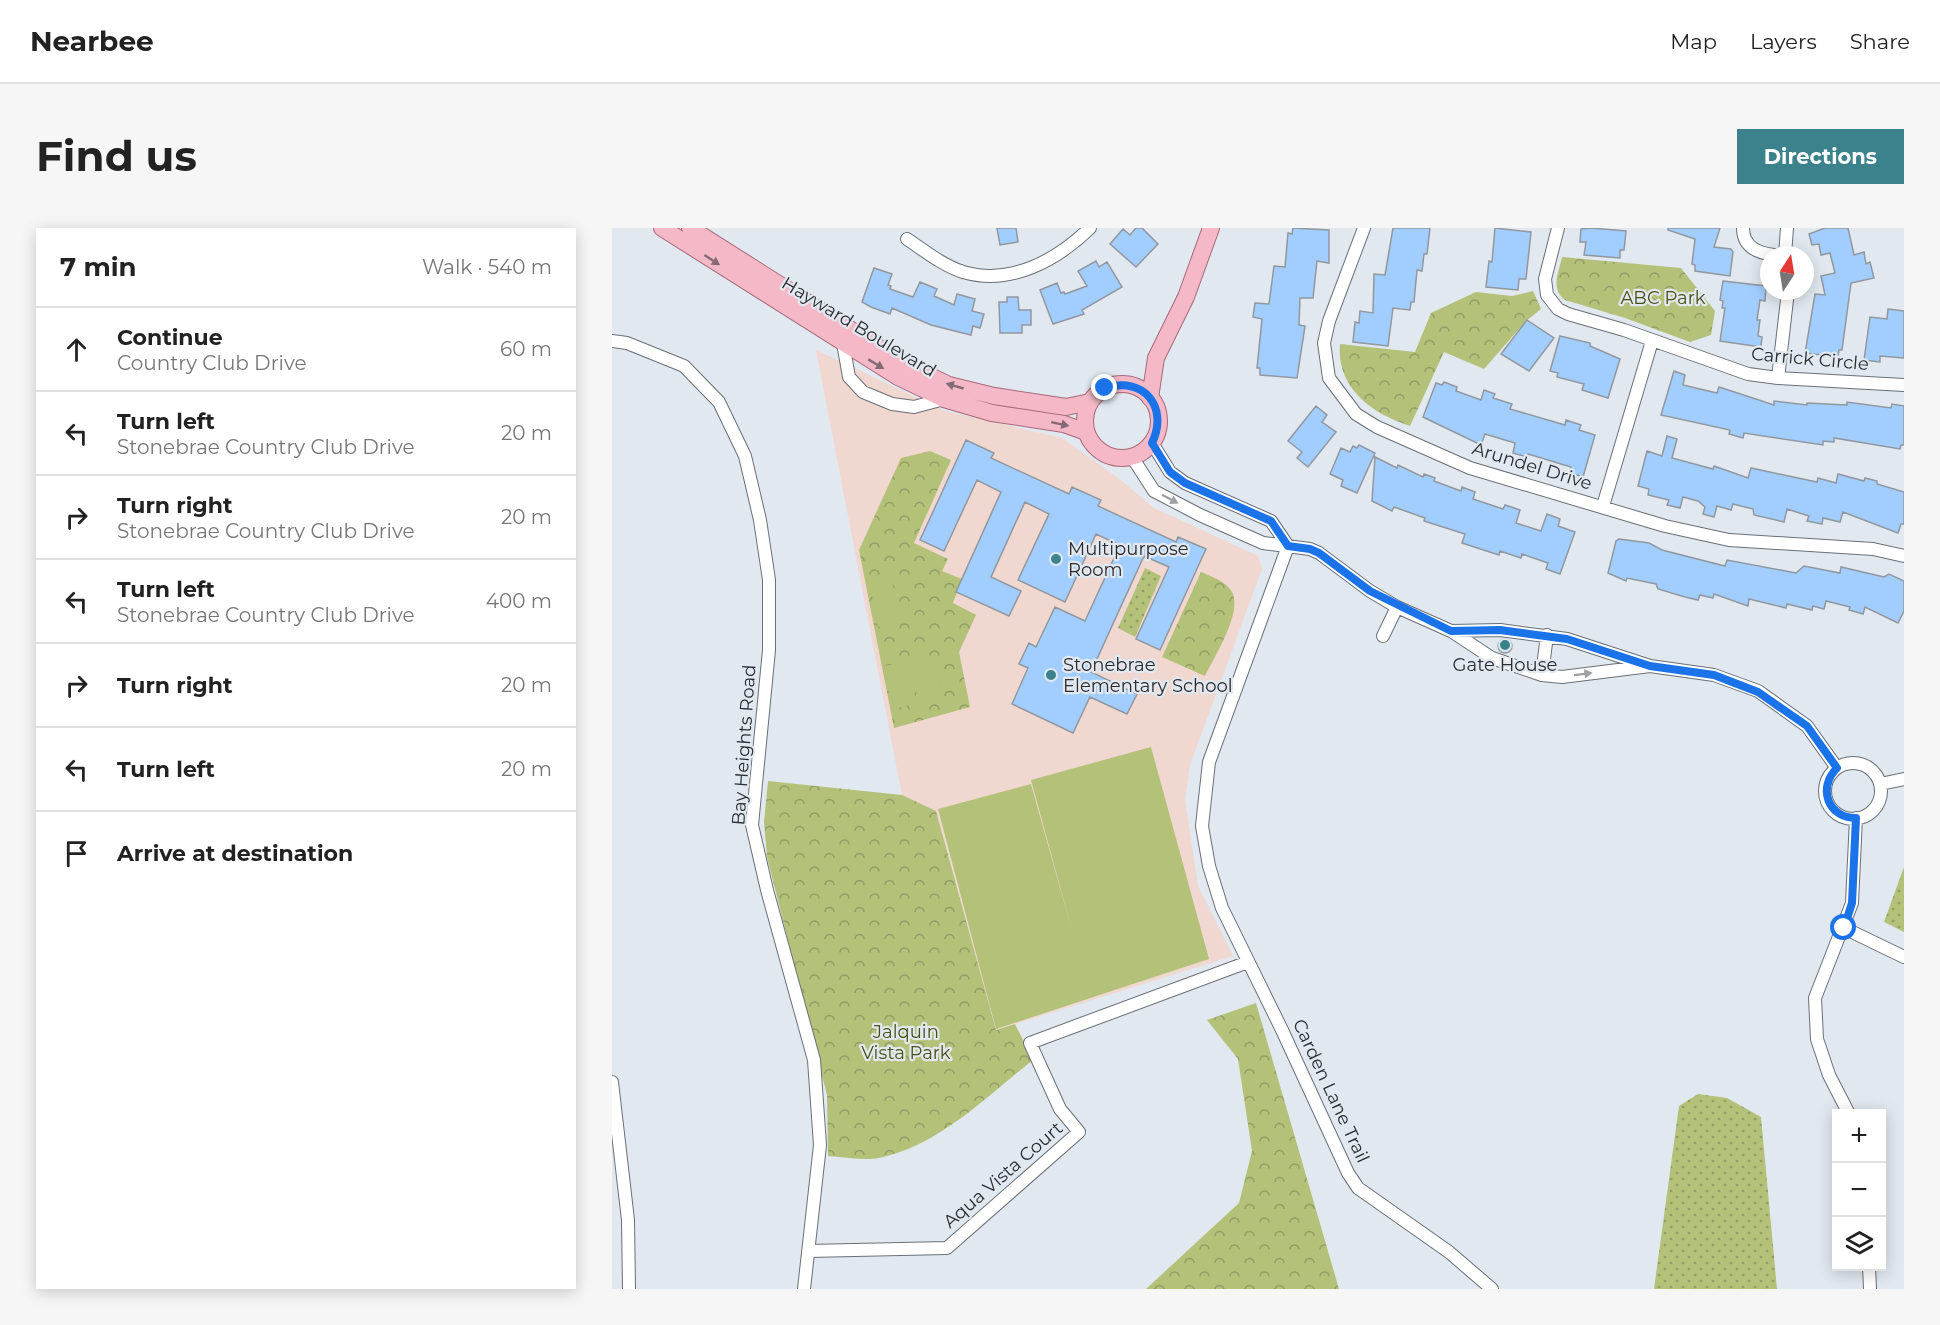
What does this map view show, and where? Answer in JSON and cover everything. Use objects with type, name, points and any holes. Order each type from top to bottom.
[{"type":"main road","name":"Hayward Boulevard","points":[[662,228],[898,377],[944,399],[992,413],[1064,424],[1086,432]]},
{"type":"main road","name":"Hayward Boulevard","points":[[690,228],[896,359],[949,385],[994,396],[1066,407],[1090,402]]},
{"type":"main road","points":[[1150,398],[1135,387],[1126,385],[1105,388],[1090,402],[1086,412],[1086,432],[1100,451],[1121,458],[1132,457],[1152,443],[1159,420],[1150,398],[1156,357],[1186,297],[1211,228]]},
{"type":"main road","points":[[1126,385],[1156,357]]},
{"type":"street","points":[[907,239],[938,261],[964,272],[995,275],[1021,271],[1044,263],[1070,247],[1090,228]]},
{"type":"street","name":"Arundel Drive","points":[[1364,228],[1329,321],[1324,343],[1329,378],[1356,414],[1377,427],[1470,468],[1665,526],[1729,540],[1873,549],[1904,556]]},
{"type":"street","name":"Carrick Circle","points":[[1558,228],[1545,279],[1546,295],[1551,303],[1568,314],[1718,365],[1778,378],[1904,385]]},
{"type":"street","points":[[1743,228],[1745,242],[1760,253]]},
{"type":"street","points":[[1786,246],[1787,228]]},
{"type":"street","points":[[1778,378],[1787,300]]},
{"type":"street","name":"Bay Heights Road","points":[[612,341],[627,343],[684,366],[719,402],[745,456],[760,520],[769,580],[769,650],[752,825],[767,890],[814,1060],[820,1145],[804,1289]]},
{"type":"street","points":[[1603,506],[1652,341]]},
{"type":"street","points":[[843,344],[849,377],[863,392],[892,404],[914,407],[944,399]]},
{"type":"street","points":[[1152,443],[1170,472],[1185,483],[1271,521],[1288,546]]},
{"type":"street","points":[[1132,457],[1154,491],[1200,515],[1263,543],[1310,549],[1319,553],[1370,591],[1397,607],[1451,631],[1492,658],[1542,675],[1562,677],[1650,666]]},
{"type":"street","name":"Carden Lane Trail","points":[[1288,546],[1209,762],[1203,793],[1202,826],[1209,866],[1222,909],[1261,986],[1348,1173],[1358,1188],[1449,1252],[1492,1289]]},
{"type":"street","points":[[1383,636],[1397,607]]},
{"type":"street","points":[[1451,631],[1500,630],[1547,635],[1579,642],[1650,666],[1714,675],[1758,692],[1807,726],[1837,768]]},
{"type":"street","points":[[1542,675],[1547,635]]},
{"type":"street","points":[[1859,763],[1873,771],[1880,784],[1880,799],[1876,806],[1871,812],[1856,818],[1840,815],[1826,797],[1827,781],[1837,768],[1844,764],[1859,763]]},
{"type":"street","points":[[1880,784],[1904,779]]},
{"type":"street","points":[[1847,1109],[1829,1075],[1817,1038],[1815,998],[1852,903],[1856,818]]},
{"type":"street","points":[[1844,928],[1904,957]]},
{"type":"street","name":"Aqua Vista Court","points":[[808,1251],[947,1248],[1079,1132],[1060,1110],[1030,1042],[1248,962]]},
{"type":"street","points":[[612,1082],[628,1220],[629,1289]]},
{"type":"street","points":[[1869,1271],[1870,1289]]},
{"type":"shaded area","name":"Stonebrae Elementary School","points":[[816,350],[945,411],[1062,438],[1118,478],[1154,508],[1258,556],[1262,569],[1190,765],[1185,800],[1198,886],[1233,956],[996,1030],[936,811],[902,795]]},
{"type":"green space","name":"ABC Park","points":[[1562,257],[1681,268],[1715,311],[1711,335],[1690,342],[1625,318],[1565,300],[1560,296],[1557,286]]},
{"type":"green space","points":[[1533,291],[1541,309],[1526,321],[1484,369],[1444,352],[1410,426],[1370,406],[1350,386],[1344,374],[1340,360],[1340,344],[1415,352],[1431,313],[1476,292],[1512,296]]},
{"type":"green space","points":[[930,451],[951,460],[914,543],[948,559],[942,571],[962,579],[953,603],[976,615],[959,652],[970,707],[894,728],[859,550],[901,458]]},
{"type":"green space","points":[[1145,568],[1161,576],[1135,637],[1118,628]]},
{"type":"green space","points":[[1201,572],[1226,585],[1232,592],[1234,601],[1231,622],[1205,676],[1162,657]]},
{"type":"green space","points":[[892,580],[900,623],[878,627],[870,584]]},
{"type":"green space","points":[[935,657],[943,699],[919,704],[910,661]]},
{"type":"green space","points":[[908,662],[917,704],[892,709],[884,666]]},
{"type":"green space","points":[[1151,747],[1209,959],[996,1029],[938,809],[1031,784],[1074,938],[1031,780]]},
{"type":"green space","name":"Jalquin Vista Park","points":[[768,781],[902,795],[936,811],[996,1030],[1015,1024],[1033,1060],[961,1118],[922,1143],[901,1152],[873,1159],[828,1156],[827,1095],[767,857],[764,822]]},
{"type":"green space","points":[[1904,867],[1904,932],[1884,922]]},
{"type":"green space","points":[[1256,1003],[1339,1289],[1146,1289],[1239,1203],[1252,1151],[1238,1059],[1207,1020]]},
{"type":"green space","points":[[1698,1094],[1727,1098],[1761,1117],[1777,1289],[1654,1289],[1679,1106]]},
{"type":"building","points":[[997,228],[1016,228],[1018,242],[1000,245]]},
{"type":"building","points":[[1136,228],[1142,228],[1158,244],[1136,267],[1110,244],[1123,229],[1130,235]]},
{"type":"building","points":[[1293,228],[1329,230],[1329,263],[1317,261],[1313,298],[1300,298],[1299,325],[1305,326],[1297,378],[1260,375],[1260,368],[1257,368],[1262,319],[1253,317],[1255,303],[1269,304],[1274,266],[1285,267],[1288,233],[1292,234]]},
{"type":"building","points":[[1393,228],[1430,228],[1427,254],[1424,254],[1422,271],[1417,270],[1414,302],[1411,302],[1410,310],[1393,308],[1388,346],[1353,342],[1355,322],[1359,323],[1360,311],[1373,313],[1374,274],[1385,275]]},
{"type":"building","points":[[1495,228],[1531,232],[1526,279],[1519,279],[1518,290],[1486,287],[1489,261],[1492,262]]},
{"type":"building","points":[[1668,228],[1720,228],[1714,247],[1731,249],[1733,252],[1730,276],[1695,271],[1695,265],[1692,264],[1695,239],[1668,230]]},
{"type":"building","points":[[1825,228],[1848,228],[1854,255],[1864,252],[1866,264],[1870,262],[1874,278],[1851,283],[1842,350],[1839,350],[1838,357],[1805,353],[1815,294],[1825,295],[1821,276],[1835,273],[1830,253],[1821,255],[1819,244],[1812,245],[1809,234]]},
{"type":"building","points":[[1581,229],[1626,231],[1624,250],[1620,250],[1620,258],[1584,255],[1586,242],[1580,242]]},
{"type":"building","points":[[1096,261],[1099,267],[1107,262],[1122,287],[1082,310],[1084,314],[1053,324],[1040,290],[1057,283],[1061,293],[1065,294],[1087,286],[1078,271]]},
{"type":"building","points":[[874,268],[892,274],[888,285],[891,286],[890,289],[913,297],[920,282],[937,289],[934,296],[954,305],[957,294],[975,299],[972,311],[984,314],[980,328],[973,326],[971,335],[931,325],[892,308],[890,314],[862,302]]},
{"type":"building","points":[[1723,281],[1760,285],[1757,320],[1760,320],[1758,336],[1762,337],[1761,347],[1720,341],[1725,308],[1722,308],[1723,301],[1720,300]]},
{"type":"building","points":[[1007,297],[1018,297],[1019,310],[1031,310],[1031,325],[1022,325],[1022,333],[1000,333],[999,302],[1007,302]]},
{"type":"building","points":[[1888,309],[1904,311],[1904,358],[1880,356],[1880,362],[1864,360],[1870,317],[1887,319]]},
{"type":"building","points":[[1527,320],[1554,338],[1529,371],[1501,354]]},
{"type":"building","points":[[1560,336],[1590,343],[1590,346],[1620,359],[1608,398],[1582,390],[1584,384],[1557,377],[1558,373],[1550,371]]},
{"type":"building","points":[[1674,371],[1685,375],[1683,385],[1717,393],[1719,387],[1774,405],[1774,401],[1807,405],[1807,403],[1847,405],[1847,402],[1891,408],[1892,404],[1904,406],[1904,445],[1901,445],[1900,449],[1834,438],[1834,442],[1823,441],[1823,445],[1744,433],[1743,438],[1729,434],[1730,430],[1661,415]]},
{"type":"building","points":[[1444,382],[1457,387],[1456,391],[1481,400],[1484,390],[1495,394],[1493,398],[1512,404],[1510,409],[1565,425],[1566,420],[1581,425],[1579,430],[1595,435],[1583,477],[1570,473],[1571,467],[1528,454],[1527,457],[1513,453],[1515,443],[1485,434],[1481,445],[1423,417],[1436,383],[1442,385]]},
{"type":"building","points":[[1316,406],[1327,415],[1322,422],[1336,432],[1308,467],[1297,458],[1302,452],[1288,441]]},
{"type":"building","points":[[1667,436],[1677,439],[1672,458],[1713,469],[1714,466],[1748,478],[1751,468],[1817,482],[1818,478],[1836,483],[1838,474],[1864,481],[1865,478],[1877,481],[1877,484],[1904,492],[1904,524],[1901,524],[1898,533],[1843,512],[1840,522],[1823,518],[1822,524],[1807,521],[1809,516],[1787,509],[1784,522],[1754,515],[1753,509],[1733,504],[1731,510],[1717,506],[1714,517],[1703,514],[1705,507],[1698,501],[1683,497],[1680,508],[1667,505],[1669,500],[1648,495],[1649,489],[1638,486],[1647,451],[1662,456]]},
{"type":"building","points":[[966,440],[994,453],[991,458],[1069,494],[1072,487],[1101,500],[1098,506],[1176,542],[1178,537],[1206,549],[1160,650],[1136,639],[1169,567],[1144,556],[1091,672],[1137,694],[1127,714],[1090,697],[1073,733],[1012,704],[1028,668],[1019,664],[1029,643],[1036,647],[1055,607],[1085,621],[1120,545],[1096,534],[1065,602],[1018,580],[1049,514],[1025,502],[991,577],[1021,591],[1009,616],[956,592],[1001,492],[977,480],[944,551],[920,540]]},
{"type":"building","points":[[1359,445],[1375,453],[1357,493],[1341,486],[1343,480],[1330,474],[1341,448],[1350,452],[1353,446],[1357,448]]},
{"type":"building","points":[[1375,457],[1397,468],[1398,465],[1423,477],[1424,474],[1435,478],[1434,481],[1461,491],[1462,487],[1475,492],[1473,499],[1503,509],[1505,505],[1520,510],[1516,523],[1541,531],[1547,514],[1560,519],[1558,526],[1575,532],[1560,574],[1546,569],[1548,563],[1522,554],[1521,558],[1500,551],[1499,555],[1462,543],[1465,534],[1424,521],[1425,518],[1394,507],[1392,511],[1372,501]]},
{"type":"building","points":[[1619,539],[1649,543],[1662,550],[1725,566],[1727,560],[1796,573],[1804,566],[1840,573],[1841,567],[1884,577],[1889,574],[1904,581],[1904,611],[1898,623],[1865,607],[1863,614],[1849,610],[1850,607],[1826,601],[1824,609],[1813,606],[1812,610],[1787,604],[1786,608],[1749,599],[1748,606],[1714,594],[1713,598],[1700,595],[1698,600],[1685,597],[1658,589],[1656,584],[1627,578],[1626,581],[1608,573],[1616,541]]},
{"type":"building","name":"Gate House","points":[[1505,639],[1510,641],[1512,646],[1510,651],[1505,653],[1500,651],[1498,646],[1500,641]]},
{"type":"place","name":"Multipurpose Room","points":[[1056,559]]},
{"type":"place","name":"Gate House","points":[[1505,645]]},
{"type":"place","name":"Stonebrae Elementary School","points":[[1051,675]]},
{"type":"route","points":[[1105,388],[1115,385],[1135,387],[1150,398],[1159,420],[1152,443],[1170,472],[1185,483],[1271,521],[1288,546],[1310,549],[1319,553],[1370,591],[1397,607],[1451,631],[1500,630],[1547,635],[1579,642],[1650,666],[1714,675],[1758,692],[1807,726],[1837,768],[1827,781],[1826,797],[1829,804],[1840,815],[1856,818],[1856,862],[1852,903],[1844,928]]}]
